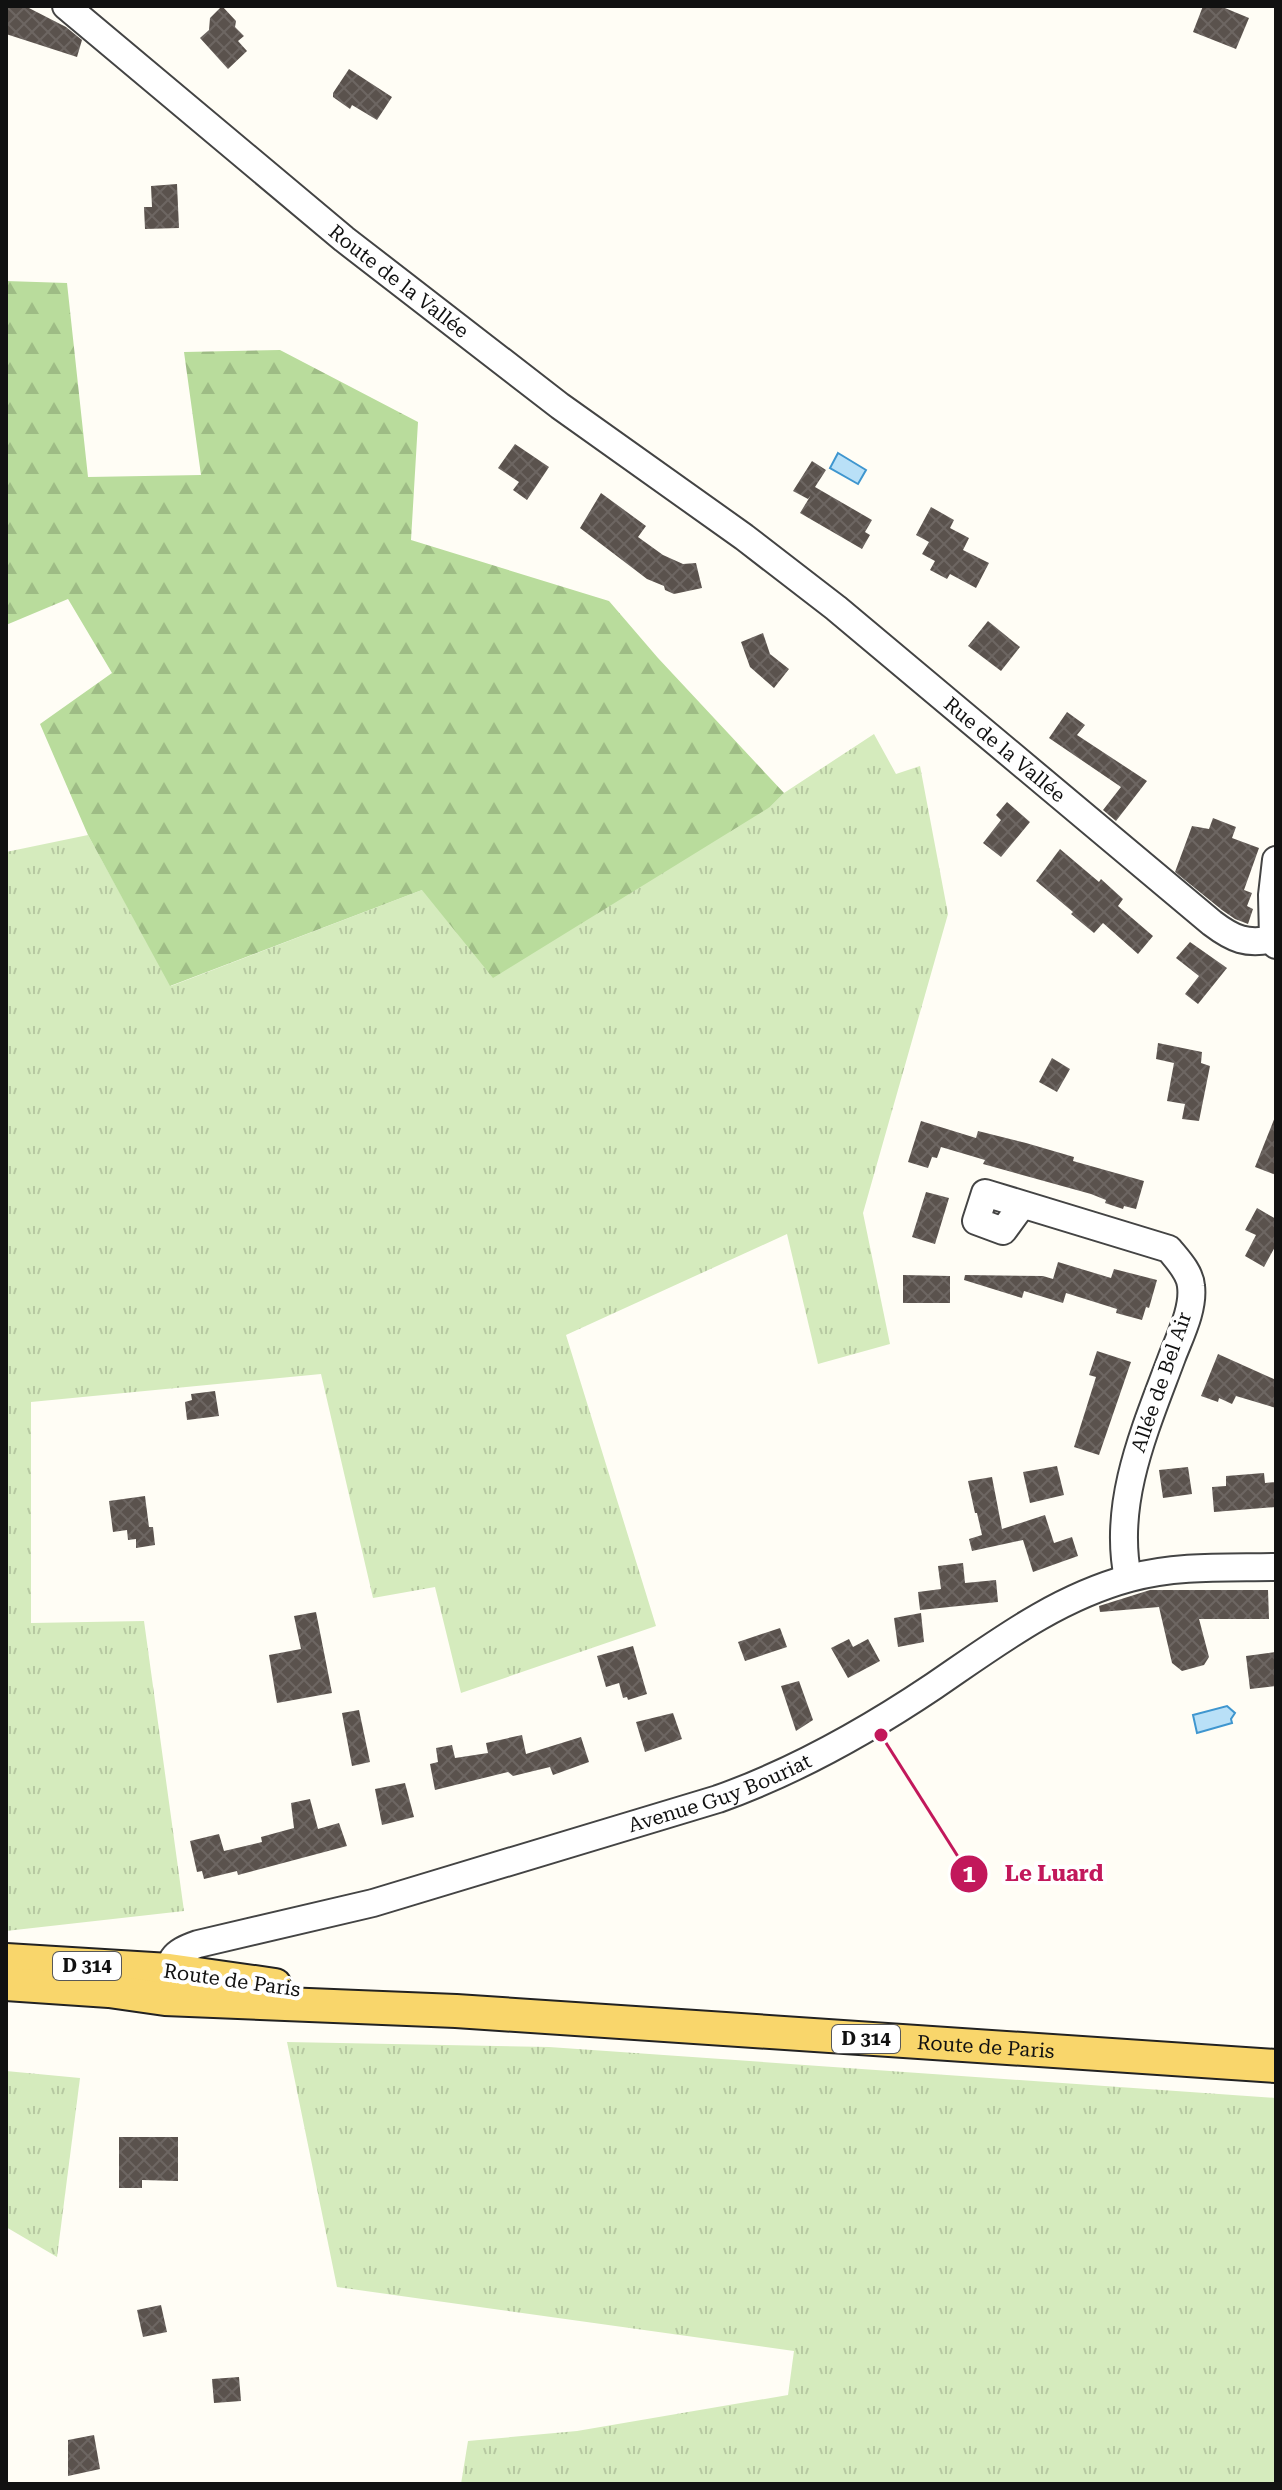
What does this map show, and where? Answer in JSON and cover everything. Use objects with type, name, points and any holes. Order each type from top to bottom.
[{"type":"main road","name":"Route de Paris","points":[[6,1960],[167,1984],[456,2011],[1276,2066]]},
{"type":"main road","name":"Route de Paris","points":[[6,1984],[109,1991],[167,1984]]},
{"type":"street","name":"Route de la Vallée","points":[[66,6],[357,248],[560,406],[744,537]]},
{"type":"street","name":"Rue de la Vallée","points":[[744,537],[931,686],[1232,938],[1250,943],[1275,942]]},
{"type":"street","points":[[1275,942],[1272,895],[1276,860]]},
{"type":"street","name":"Allée de Bel Air","points":[[1022,1205],[1169,1249],[1192,1284],[1188,1314],[1134,1459],[1126,1508],[1125,1566],[1128,1578]]},
{"type":"street","name":"Avenue Guy Bouriat","points":[[167,1984],[170,1961],[180,1951],[198,1944],[373,1903],[718,1799],[761,1783],[895,1710],[1030,1621],[1086,1593],[1128,1578],[1161,1571],[1276,1567]]},
{"type":"green space","points":[[6,281],[67,283],[88,477],[201,475],[184,352],[280,350],[418,422],[411,540],[609,601],[784,793],[770,807],[493,978],[422,890],[170,986],[88,835],[40,724],[112,673],[68,599],[6,625]]},
{"type":"green space","points":[[874,734],[896,774],[920,766],[948,914],[863,1213],[890,1344],[818,1364],[787,1234],[566,1335],[656,1626],[461,1693],[435,1587],[373,1598],[321,1374],[31,1402],[31,1623],[144,1621],[184,1911],[6,1931],[6,852],[88,835],[171,986],[422,890],[770,807],[784,793]]},
{"type":"green space","points":[[287,2042],[549,2047],[1276,2098],[1276,2484],[461,2484],[468,2441],[577,2431],[788,2395],[794,2351],[337,2287]]},
{"type":"green space","points":[[6,2071],[80,2078],[57,2257],[6,2227]]},
{"type":"water","points":[[838,453],[866,470],[858,484],[830,468]]},
{"type":"water","points":[[1227,1706],[1235,1713],[1232,1723],[1197,1733],[1193,1715]]},
{"type":"building","points":[[6,6],[25,6],[66,27],[82,40],[77,57],[6,34]]},
{"type":"building","points":[[222,6],[236,21],[235,27],[244,36],[238,41],[247,51],[228,69],[200,38],[209,30],[210,18]]},
{"type":"building","points":[[1203,6],[1220,6],[1249,18],[1236,49],[1193,32]]},
{"type":"building","points":[[349,69],[392,97],[377,120],[352,105],[350,109],[333,97]]},
{"type":"building","points":[[177,184],[179,228],[145,229],[144,207],[152,207],[151,186]]},
{"type":"building","points":[[515,444],[549,467],[527,500],[513,490],[519,482],[498,468]]},
{"type":"building","points":[[812,461],[826,470],[815,487],[872,520],[865,532],[870,535],[862,549],[800,513],[811,495],[808,499],[793,491]]},
{"type":"building","points":[[601,493],[646,526],[638,537],[663,555],[683,564],[696,563],[702,588],[674,594],[665,590],[664,586],[647,579],[580,528]]},
{"type":"building","points":[[931,507],[954,520],[950,528],[969,538],[963,550],[989,563],[976,588],[950,574],[947,579],[930,570],[935,561],[922,554],[929,542],[916,535]]},
{"type":"building","points":[[988,621],[1020,647],[1001,671],[968,646]]},
{"type":"building","points":[[763,633],[770,654],[789,669],[774,688],[750,667],[741,642]]},
{"type":"building","points":[[1067,712],[1085,725],[1077,735],[1147,781],[1116,821],[1103,810],[1121,787],[1049,738]]},
{"type":"building","points":[[1007,802],[1030,822],[1001,857],[983,843],[1001,820],[996,815]]},
{"type":"building","points":[[1213,818],[1236,827],[1232,838],[1259,848],[1244,890],[1252,893],[1247,906],[1253,909],[1248,924],[1222,910],[1175,872],[1192,826],[1209,829]]},
{"type":"building","points":[[1060,849],[1123,899],[1118,906],[1153,936],[1138,954],[1103,923],[1094,933],[1036,881]]},
{"type":"building","points":[[1190,942],[1227,968],[1198,1004],[1185,994],[1199,976],[1176,958]]},
{"type":"building","points":[[1158,1043],[1202,1052],[1201,1063],[1210,1066],[1199,1121],[1182,1119],[1185,1104],[1167,1101],[1174,1063],[1156,1059]]},
{"type":"building","points":[[1052,1058],[1070,1069],[1057,1092],[1039,1082]]},
{"type":"building","points":[[1276,1117],[1276,1175],[1255,1167]]},
{"type":"building","points":[[921,1121],[976,1138],[978,1131],[1026,1143],[1074,1157],[1073,1161],[1144,1181],[1136,1209],[1124,1206],[1123,1209],[1091,1194],[983,1164],[985,1160],[941,1147],[928,1168],[908,1162]]},
{"type":"building","points":[[926,1192],[949,1198],[935,1244],[912,1237]]},
{"type":"building","points":[[1257,1208],[1276,1219],[1276,1245],[1264,1267],[1245,1256],[1256,1235],[1245,1230]]},
{"type":"building","points":[[1058,1262],[1111,1278],[1114,1269],[1157,1280],[1142,1320],[1066,1293],[1063,1303],[1024,1291],[1022,1298],[964,1280],[965,1275],[1043,1276],[1053,1279]]},
{"type":"building","points":[[903,1275],[950,1276],[950,1303],[903,1303]]},
{"type":"building","points":[[1097,1351],[1131,1362],[1099,1455],[1074,1447],[1096,1377],[1089,1375]]},
{"type":"building","points":[[1218,1354],[1276,1380],[1276,1408],[1236,1396],[1232,1404],[1219,1398],[1218,1402],[1201,1396]]},
{"type":"building","points":[[215,1391],[219,1416],[187,1420],[185,1402],[192,1400],[191,1394]]},
{"type":"building","points":[[1057,1466],[1064,1495],[1030,1503],[1023,1472]]},
{"type":"building","points":[[1188,1467],[1192,1494],[1163,1498],[1159,1470]]},
{"type":"building","points":[[1264,1473],[1265,1483],[1276,1482],[1276,1507],[1214,1512],[1212,1487],[1226,1486],[1226,1476]]},
{"type":"building","points":[[992,1477],[1002,1529],[1045,1515],[1054,1543],[1072,1537],[1078,1556],[1033,1572],[1023,1540],[972,1551],[969,1539],[982,1535],[968,1481]]},
{"type":"building","points":[[145,1496],[155,1545],[136,1548],[136,1539],[128,1540],[127,1530],[113,1532],[109,1501]]},
{"type":"building","points":[[963,1563],[965,1583],[996,1580],[998,1602],[920,1610],[918,1592],[941,1589],[938,1566]]},
{"type":"building","points":[[1150,1590],[1268,1590],[1269,1619],[1199,1619],[1209,1657],[1204,1665],[1182,1671],[1172,1663],[1159,1607],[1100,1612],[1099,1606]]},
{"type":"building","points":[[316,1612],[332,1693],[277,1703],[269,1655],[301,1649],[294,1616]]},
{"type":"building","points":[[921,1613],[924,1642],[898,1647],[894,1618]]},
{"type":"building","points":[[780,1628],[787,1647],[745,1661],[738,1642]]},
{"type":"building","points":[[849,1639],[853,1647],[868,1639],[880,1661],[848,1678],[831,1648]]},
{"type":"building","points":[[633,1646],[647,1694],[628,1700],[627,1697],[623,1698],[619,1683],[606,1687],[597,1656]]},
{"type":"building","points":[[1276,1652],[1276,1686],[1250,1689],[1246,1656]]},
{"type":"building","points":[[799,1681],[813,1720],[796,1731],[781,1686]]},
{"type":"building","points":[[359,1710],[370,1762],[352,1766],[342,1713]]},
{"type":"building","points":[[673,1713],[682,1739],[645,1752],[636,1722]]},
{"type":"building","points":[[522,1735],[526,1754],[581,1737],[589,1762],[553,1775],[550,1767],[513,1776],[508,1772],[435,1790],[430,1764],[438,1762],[436,1748],[452,1745],[455,1758],[488,1753],[486,1743]]},
{"type":"building","points":[[405,1783],[414,1817],[382,1825],[375,1789]]},
{"type":"building","points":[[310,1799],[318,1829],[339,1823],[347,1846],[238,1875],[237,1871],[204,1879],[202,1871],[197,1872],[190,1841],[219,1834],[224,1851],[262,1842],[261,1837],[294,1828],[291,1803]]},
{"type":"building","points":[[119,2137],[178,2137],[178,2181],[142,2180],[142,2188],[119,2188]]},
{"type":"building","points":[[161,2305],[167,2332],[143,2337],[137,2310]]},
{"type":"building","points":[[239,2377],[241,2401],[214,2403],[212,2379]]},
{"type":"building","points":[[94,2435],[100,2469],[68,2476],[68,2440]]},
{"type":"place","name":"Le Luard","points":[[881,1735]]}]
